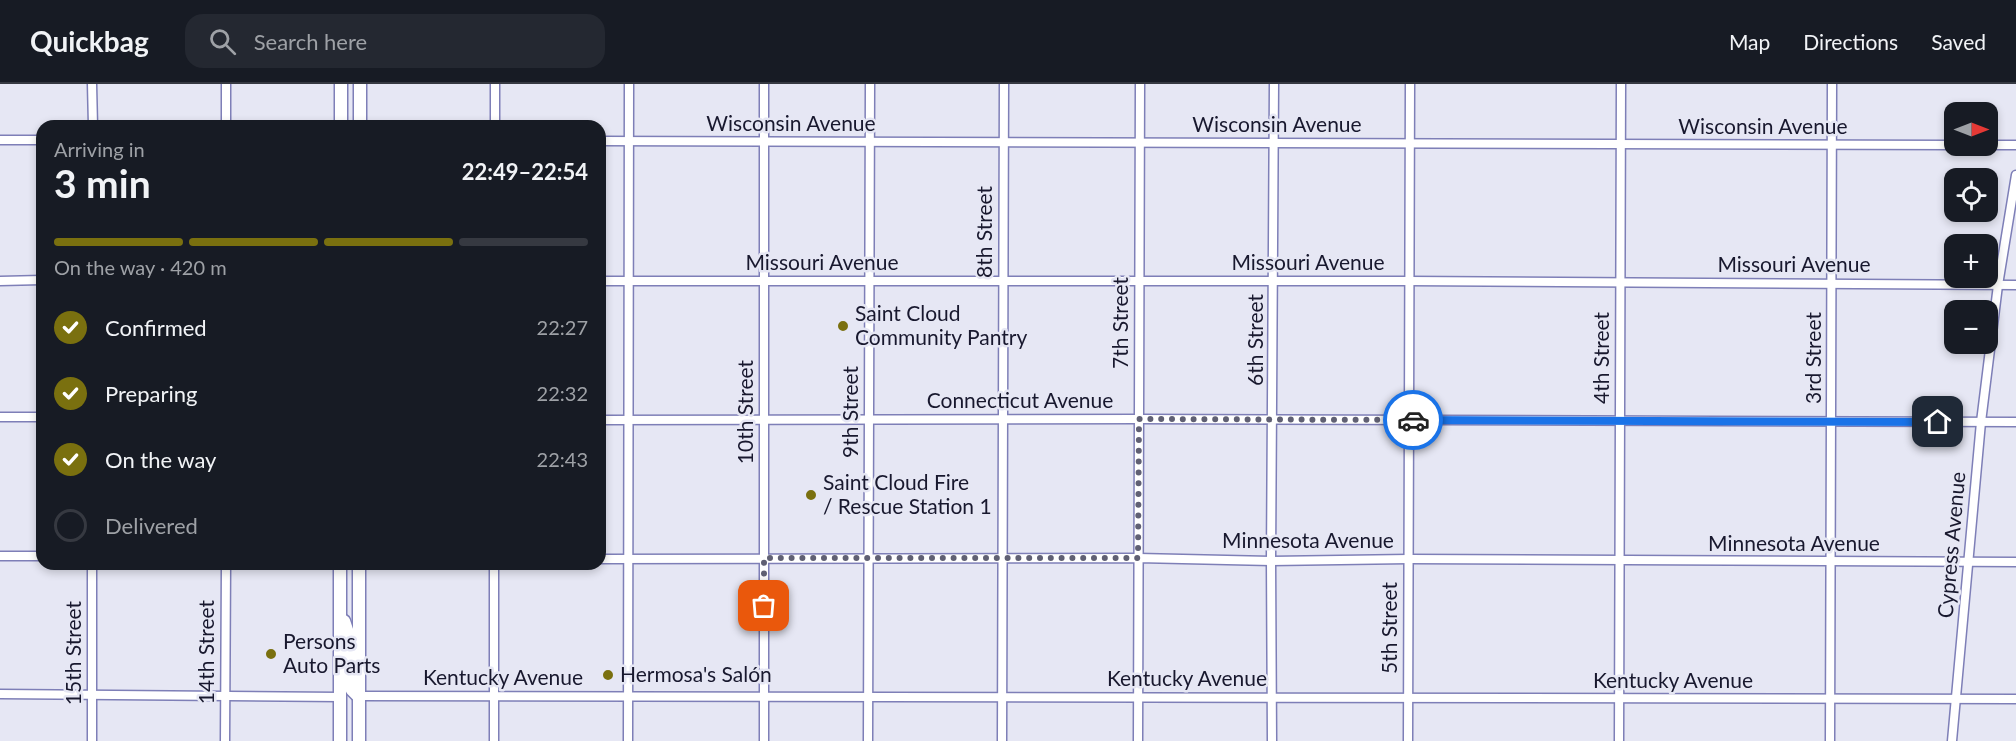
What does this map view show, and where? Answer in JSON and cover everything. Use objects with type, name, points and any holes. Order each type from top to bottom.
[{"type":"highway","points":[[341,84],[343,120]]},
{"type":"highway","points":[[360,84],[360,120]]},
{"type":"highway","points":[[340,570],[340,741]]},
{"type":"highway","points":[[351,570],[351,613],[358,624]]},
{"type":"highway","points":[[358,570],[359,741]]},
{"type":"highway","points":[[341,612],[349,636],[349,684],[358,696]]},
{"type":"highway","points":[[340,697],[351,708],[351,741]]},
{"type":"street","points":[[92,84],[93,120]]},
{"type":"street","points":[[226,84],[226,120]]},
{"type":"street","points":[[495,84],[495,120]]},
{"type":"street","points":[[628,741],[629,84]]},
{"type":"street","name":"10th Street","points":[[764,84],[764,741]]},
{"type":"street","name":"9th Street","points":[[868,741],[870,84]]},
{"type":"street","name":"8th Street","points":[[1002,741],[1004,84]]},
{"type":"street","name":"7th Street","points":[[1138,741],[1140,84]]},
{"type":"street","name":"6th Street","points":[[1272,741],[1274,84]]},
{"type":"street","name":"5th Street","points":[[1408,741],[1410,84]]},
{"type":"street","name":"4th Street","points":[[1618,741],[1622,84]]},
{"type":"street","name":"3rd Street","points":[[1830,741],[1832,84]]},
{"type":"street","points":[[0,140],[36,140]]},
{"type":"street","name":"Wisconsin Avenue","points":[[606,141],[1944,145]]},
{"type":"street","points":[[1998,145],[2016,145]]},
{"type":"street","name":"Cypress Avenue","points":[[1998,285],[2016,175]]},
{"type":"street","points":[[0,280],[36,280]]},
{"type":"street","name":"Missouri Avenue","points":[[606,280],[1944,284]]},
{"type":"street","name":"Missouri Avenue","points":[[1998,285],[2016,285]]},
{"type":"street","name":"Cypress Avenue","points":[[1952,741],[1981,422],[1998,288]]},
{"type":"street","points":[[0,417],[36,417]]},
{"type":"street","name":"Connecticut Avenue","points":[[606,420],[1139,419],[2016,422]]},
{"type":"street","points":[[0,556],[36,556]]},
{"type":"street","name":"Minnesota Avenue","points":[[606,559],[1138,558],[1271,561],[1409,559],[2016,562]]},
{"type":"street","name":"15th Street","points":[[92,570],[92,741]]},
{"type":"street","name":"14th Street","points":[[225,741],[226,570]]},
{"type":"street","points":[[494,570],[494,741]]},
{"type":"street","points":[[0,694],[340,697]]},
{"type":"street","name":"Kentucky Avenue","points":[[358,696],[2016,699]]},
{"type":"way so far","points":[[764,606],[764,558],[1138,558],[1139,419],[1413,420]]},
{"type":"place","name":"Saint Cloud Community Pantry","points":[[843,326]]},
{"type":"place","name":"Saint Cloud Fire / Rescue Station 1","points":[[811,495]]},
{"type":"place","name":"Persons Auto Parts","points":[[271,654]]},
{"type":"place","name":"Hermosa's Salón","points":[[608,675]]},
{"type":"route","points":[[1413,420],[1938,422]]}]
